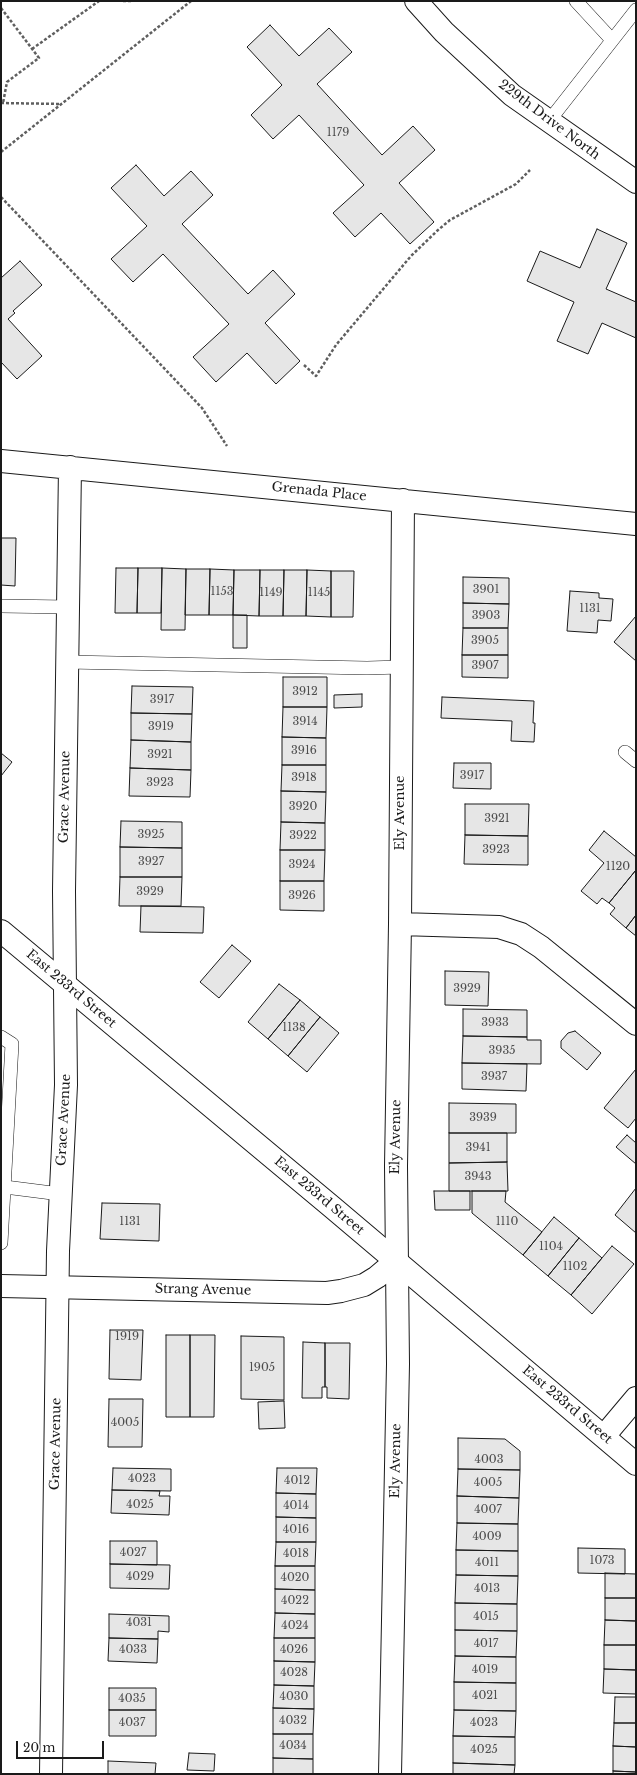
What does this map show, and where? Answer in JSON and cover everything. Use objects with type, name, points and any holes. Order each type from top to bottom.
[{"type":"street","name":"229th Drive North","points":[[416,1],[444,32],[512,95],[636,182]]},
{"type":"street","name":"Grenada Place","points":[[1,461],[403,500],[634,525]]},
{"type":"street","name":"Grace Avenue","points":[[51,1774],[60,1194],[66,1085],[64,891],[70,467]]},
{"type":"street","name":"Ely Avenue","points":[[390,1774],[398,1364],[396,1166],[400,924],[400,667],[403,500]]},
{"type":"street","points":[[400,924],[499,927],[521,934],[536,943],[636,1024]]},
{"type":"street","name":"East 233rd Street","points":[[1,931],[636,1464]]},
{"type":"street","name":"Strang Avenue","points":[[1,1286],[327,1293],[364,1285],[377,1277],[396,1261]]},
{"type":"street","points":[[604,1436],[636,1398]]},
{"type":"lane","points":[[576,1],[612,40]]},
{"type":"lane","points":[[549,121],[636,10]]},
{"type":"lane","points":[[1,606],[68,607]]},
{"type":"lane","points":[[67,662],[367,668],[400,667]]},
{"type":"lane","points":[[625,752],[636,762]]},
{"type":"lane","points":[[1,1037],[12,1044],[1,1243]]},
{"type":"lane","points":[[5,1188],[60,1194]]},
{"type":"path","points":[[32,49],[99,1]]},
{"type":"path","points":[[122,1],[131,1]]},
{"type":"path","points":[[1,152],[191,1]]},
{"type":"path","points":[[1,8],[39,58],[7,82],[2,103],[62,104]]},
{"type":"path","points":[[304,365],[316,376],[336,345],[411,256],[438,230],[450,220],[516,184],[530,170]]},
{"type":"path","points":[[1,197],[202,408],[227,446]]},
{"type":"building","points":[[270,25],[299,56],[329,28],[352,52],[317,84],[382,155],[413,126],[435,150],[399,183],[434,222],[410,244],[381,213],[355,237],[333,213],[364,185],[299,115],[273,139],[251,115],[282,85],[247,47]]},
{"type":"building","points":[[136,165],[164,196],[191,171],[213,195],[182,224],[248,294],[273,270],[295,294],[265,323],[300,361],[276,384],[247,353],[216,382],[193,357],[229,324],[163,254],[133,282],[111,259],[147,226],[111,188]]},
{"type":"building","points":[[597,229],[627,243],[606,289],[636,302],[636,338],[602,323],[588,354],[557,341],[574,302],[527,281],[540,251],[580,268]]},
{"type":"building","points":[[20,261],[42,285],[13,311],[15,313],[8,319],[42,356],[17,379],[1,362],[1,278]]},
{"type":"building","points":[[1,538],[16,538],[15,586],[1,585]]},
{"type":"building","points":[[116,568],[138,568],[137,613],[115,613]]},
{"type":"building","points":[[138,568],[162,568],[161,613],[137,613]]},
{"type":"building","points":[[162,568],[186,569],[185,630],[161,630]]},
{"type":"building","points":[[186,569],[210,569],[209,615],[185,615]]},
{"type":"building","points":[[210,569],[234,570],[233,615],[209,615]]},
{"type":"building","points":[[234,570],[260,570],[259,616],[233,615]]},
{"type":"building","points":[[260,570],[284,570],[283,616],[259,616]]},
{"type":"building","points":[[284,570],[307,570],[306,616],[283,616]]},
{"type":"building","points":[[307,570],[331,571],[331,617],[306,616]]},
{"type":"building","points":[[331,571],[354,571],[353,617],[331,617]]},
{"type":"building","points":[[463,577],[509,578],[509,604],[463,603]]},
{"type":"building","points":[[570,591],[599,593],[599,598],[613,599],[611,621],[598,620],[597,633],[567,631]]},
{"type":"building","points":[[463,603],[509,604],[508,628],[463,628]]},
{"type":"building","points":[[233,615],[247,615],[247,648],[233,648]]},
{"type":"building","points":[[636,616],[636,661],[614,642]]},
{"type":"building","points":[[463,628],[508,628],[508,655],[462,655]]},
{"type":"building","points":[[462,655],[508,655],[508,678],[462,677]]},
{"type":"building","points":[[283,677],[327,677],[327,707],[283,707]]},
{"type":"building","points":[[132,686],[193,687],[192,714],[131,713]]},
{"type":"building","points":[[362,694],[362,707],[334,708],[334,695]]},
{"type":"building","points":[[442,697],[534,701],[534,742],[511,741],[512,721],[441,718]]},
{"type":"building","points":[[283,707],[327,707],[326,738],[282,737]]},
{"type":"building","points":[[131,713],[192,714],[191,742],[131,740]]},
{"type":"building","points":[[282,737],[326,738],[326,765],[282,765]]},
{"type":"building","points":[[131,740],[191,742],[191,770],[130,768]]},
{"type":"building","points":[[1,753],[12,762],[1,776]]},
{"type":"building","points":[[454,763],[491,763],[491,789],[453,788]]},
{"type":"building","points":[[282,765],[326,765],[326,792],[281,791]]},
{"type":"building","points":[[130,768],[191,770],[190,797],[129,796]]},
{"type":"building","points":[[281,791],[326,792],[325,823],[281,822]]},
{"type":"building","points":[[465,804],[529,804],[528,836],[465,835]]},
{"type":"building","points":[[121,821],[182,822],[182,848],[120,847]]},
{"type":"building","points":[[281,822],[325,823],[325,850],[280,850]]},
{"type":"building","points":[[604,831],[636,857],[636,870],[609,903],[602,898],[597,904],[581,891],[604,863],[589,850]]},
{"type":"building","points":[[465,835],[528,836],[528,865],[464,864]]},
{"type":"building","points":[[120,847],[182,848],[182,877],[120,877]]},
{"type":"building","points":[[280,850],[325,850],[324,881],[280,881]]},
{"type":"building","points":[[636,870],[636,915],[626,928],[610,914],[615,908],[609,903]]},
{"type":"building","points":[[120,877],[182,877],[181,906],[119,906]]},
{"type":"building","points":[[280,881],[324,881],[324,911],[280,910]]},
{"type":"building","points":[[141,906],[204,907],[203,933],[140,932]]},
{"type":"building","points":[[636,915],[636,936],[626,928]]},
{"type":"building","points":[[232,945],[251,961],[219,998],[200,982]]},
{"type":"building","points":[[445,971],[489,972],[488,1006],[445,1005]]},
{"type":"building","points":[[279,984],[300,1000],[268,1039],[248,1022]]},
{"type":"building","points":[[300,1000],[320,1017],[288,1056],[268,1039]]},
{"type":"building","points":[[463,1009],[527,1010],[527,1037],[463,1036]]},
{"type":"building","points":[[320,1017],[339,1033],[307,1072],[288,1056]]},
{"type":"building","points":[[575,1031],[601,1053],[587,1070],[561,1048],[561,1041],[568,1033]]},
{"type":"building","points":[[463,1036],[527,1037],[527,1040],[541,1040],[541,1064],[462,1063]]},
{"type":"building","points":[[462,1063],[527,1064],[526,1091],[462,1089]]},
{"type":"building","points":[[636,1069],[636,1118],[628,1128],[604,1108]]},
{"type":"building","points":[[449,1103],[516,1104],[516,1133],[449,1133]]},
{"type":"building","points":[[449,1133],[507,1133],[507,1162],[449,1163]]},
{"type":"building","points":[[627,1135],[636,1143],[636,1164],[616,1147]]},
{"type":"building","points":[[507,1162],[508,1191],[449,1191],[449,1163]]},
{"type":"building","points":[[636,1188],[636,1233],[615,1215]]},
{"type":"building","points":[[434,1191],[470,1191],[470,1210],[435,1210]]},
{"type":"building","points":[[472,1191],[506,1191],[505,1202],[542,1232],[523,1255],[472,1213]]},
{"type":"building","points":[[102,1203],[160,1204],[159,1241],[100,1239]]},
{"type":"building","points":[[554,1217],[579,1238],[548,1276],[523,1255]]},
{"type":"building","points":[[579,1238],[602,1258],[571,1295],[548,1276]]},
{"type":"building","points":[[612,1246],[634,1264],[592,1314],[571,1295]]},
{"type":"building","points":[[110,1330],[143,1330],[141,1380],[109,1379]]},
{"type":"building","points":[[166,1335],[190,1335],[190,1417],[166,1417]]},
{"type":"building","points":[[190,1335],[215,1335],[214,1417],[190,1417]]},
{"type":"building","points":[[241,1336],[284,1337],[284,1400],[241,1399]]},
{"type":"building","points":[[303,1342],[325,1343],[325,1387],[322,1387],[322,1398],[302,1398]]},
{"type":"building","points":[[325,1343],[350,1343],[349,1399],[327,1398],[327,1387],[325,1387]]},
{"type":"building","points":[[109,1399],[143,1399],[142,1447],[108,1447]]},
{"type":"building","points":[[284,1401],[285,1428],[259,1429],[258,1402]]},
{"type":"building","points":[[458,1438],[505,1439],[520,1451],[520,1470],[458,1469]]},
{"type":"building","points":[[113,1468],[171,1469],[171,1491],[112,1490]]},
{"type":"building","points":[[277,1468],[317,1468],[316,1494],[276,1493]]},
{"type":"building","points":[[458,1469],[520,1470],[519,1498],[457,1496]]},
{"type":"building","points":[[112,1490],[160,1491],[159,1496],[170,1496],[169,1515],[111,1513]]},
{"type":"building","points":[[276,1493],[316,1494],[316,1518],[276,1517]]},
{"type":"building","points":[[457,1496],[519,1498],[518,1524],[457,1523]]},
{"type":"building","points":[[276,1517],[316,1518],[316,1542],[276,1542]]},
{"type":"building","points":[[457,1523],[518,1524],[518,1551],[456,1550]]},
{"type":"building","points":[[110,1541],[157,1541],[157,1565],[110,1564]]},
{"type":"building","points":[[276,1542],[316,1542],[315,1566],[275,1566]]},
{"type":"building","points":[[578,1548],[625,1549],[625,1574],[578,1573]]},
{"type":"building","points":[[456,1550],[518,1551],[518,1576],[456,1575]]},
{"type":"building","points":[[110,1564],[170,1565],[169,1589],[110,1588]]},
{"type":"building","points":[[275,1566],[315,1566],[315,1590],[275,1589]]},
{"type":"building","points":[[605,1573],[636,1574],[636,1598],[605,1598]]},
{"type":"building","points":[[456,1575],[518,1576],[517,1604],[455,1603]]},
{"type":"building","points":[[275,1589],[315,1590],[315,1614],[275,1613]]},
{"type":"building","points":[[605,1598],[636,1598],[636,1621],[605,1620]]},
{"type":"building","points":[[455,1603],[517,1604],[517,1631],[455,1630]]},
{"type":"building","points":[[275,1613],[315,1614],[315,1638],[274,1638]]},
{"type":"building","points":[[109,1614],[169,1616],[169,1632],[158,1631],[158,1639],[109,1638]]},
{"type":"building","points":[[605,1620],[636,1621],[636,1645],[604,1645]]},
{"type":"building","points":[[455,1630],[517,1631],[516,1657],[455,1656]]},
{"type":"building","points":[[109,1638],[158,1639],[157,1663],[108,1661]]},
{"type":"building","points":[[274,1638],[315,1638],[315,1662],[274,1661]]},
{"type":"building","points":[[604,1645],[636,1645],[636,1670],[604,1669]]},
{"type":"building","points":[[455,1656],[516,1657],[516,1683],[454,1682]]},
{"type":"building","points":[[274,1661],[315,1662],[314,1686],[274,1685]]},
{"type":"building","points":[[604,1669],[636,1670],[636,1694],[603,1693]]},
{"type":"building","points":[[454,1682],[516,1683],[516,1711],[454,1710]]},
{"type":"building","points":[[274,1685],[314,1686],[314,1709],[273,1708]]},
{"type":"building","points":[[109,1688],[156,1688],[156,1710],[109,1710]]},
{"type":"building","points":[[615,1697],[636,1697],[636,1723],[614,1723]]},
{"type":"building","points":[[273,1708],[314,1709],[313,1734],[273,1734]]},
{"type":"building","points":[[109,1710],[156,1710],[156,1736],[109,1736]]},
{"type":"building","points":[[454,1710],[516,1711],[515,1737],[453,1736]]},
{"type":"building","points":[[614,1723],[636,1723],[636,1747],[613,1746]]},
{"type":"building","points":[[273,1734],[313,1734],[313,1759],[273,1758]]},
{"type":"building","points":[[453,1736],[515,1737],[515,1765],[453,1763]]},
{"type":"building","points":[[613,1746],[636,1747],[636,1772],[613,1771]]},
{"type":"building","points":[[189,1753],[215,1754],[214,1771],[187,1770]]},
{"type":"building","points":[[273,1758],[313,1759],[313,1774],[273,1774]]},
{"type":"building","points":[[108,1761],[156,1763],[155,1774],[108,1774]]},
{"type":"building","points":[[453,1763],[515,1765],[514,1774],[453,1774]]},
{"type":"building","points":[[613,1771],[636,1772],[636,1774],[613,1774]]}]
